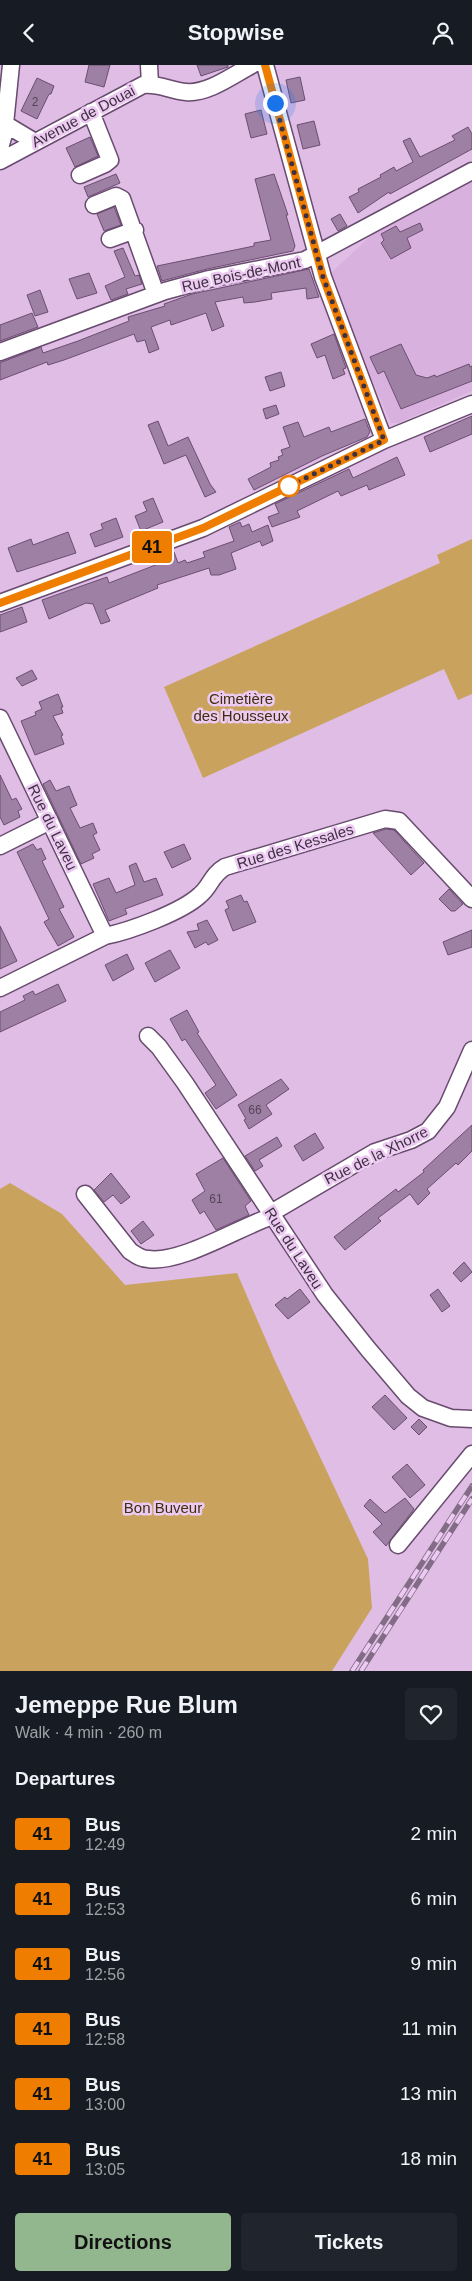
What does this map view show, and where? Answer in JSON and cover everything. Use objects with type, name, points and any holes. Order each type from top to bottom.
[{"type":"street","points":[[0,148],[5,124],[11,65]]},
{"type":"street","points":[[149,65],[150,84]]},
{"type":"street","name":"Avenue de Douai","points":[[0,161],[133,89],[150,84],[186,92],[197,91],[206,89],[252,65]]},
{"type":"street","points":[[265,65],[323,277],[390,438]]},
{"type":"street","points":[[80,175],[110,160],[91,112]]},
{"type":"street","points":[[5,124],[34,142]]},
{"type":"street","name":"Rue Bois-de-Mont","points":[[0,352],[156,294],[209,279],[292,263],[316,255],[472,171]]},
{"type":"street","points":[[94,205],[116,196],[119,196],[125,203],[156,294]]},
{"type":"street","points":[[110,239],[135,230]]},
{"type":"street","points":[[0,603],[203,528],[390,438],[472,404]]},
{"type":"street","name":"Rue du Laveu","points":[[0,718],[105,936]]},
{"type":"street","name":"Rue des Kessales","points":[[0,988],[105,936],[118,933],[184,907],[204,892],[213,876],[225,867],[385,819],[399,821],[472,899]]},
{"type":"street","points":[[0,845],[50,821]]},
{"type":"street","name":"Rue du Laveu","points":[[148,1036],[159,1047],[186,1083],[336,1309],[415,1402],[424,1409],[443,1417],[472,1419]]},
{"type":"street","name":"Rue de la Xhorre","points":[[85,1194],[130,1251],[137,1256],[148,1260],[165,1258],[189,1251],[272,1214],[375,1152],[411,1141],[428,1131],[447,1107],[472,1050]]},
{"type":"street","points":[[398,1545],[472,1454]]},
{"type":"shaded area","points":[[472,179],[472,391],[398,423],[391,423],[363,360],[331,273],[374,233]]},
{"type":"green space","name":"Cimetière des Housseux","points":[[472,539],[472,694],[458,700],[444,669],[203,778],[164,687],[440,563],[437,555]]},
{"type":"green space","name":"Bon Buveur","points":[[10,1183],[62,1214],[125,1285],[237,1273],[275,1361],[368,1559],[372,1608],[332,1671],[0,1671],[0,1189]]},
{"type":"building","points":[[89,65],[110,65],[104,87],[85,82]]},
{"type":"building","points":[[197,65],[228,65],[228,67],[201,76]]},
{"type":"building","points":[[300,77],[305,100],[291,103],[286,80]]},
{"type":"building","points":[[37,78],[54,86],[37,119],[21,111]]},
{"type":"building","points":[[261,110],[267,134],[251,138],[245,114]]},
{"type":"building","points":[[314,121],[320,145],[303,149],[297,125]]},
{"type":"building","points":[[468,127],[472,134],[472,149],[390,194],[389,192],[358,213],[349,197],[359,192],[358,189],[381,177],[380,175],[394,167],[396,171],[413,162],[403,141],[410,138],[420,157],[455,140],[452,136]]},
{"type":"building","points":[[90,137],[98,156],[75,167],[66,148]]},
{"type":"building","points":[[116,174],[120,183],[88,197],[84,187]]},
{"type":"building","points":[[274,174],[288,215],[286,215],[295,246],[293,251],[207,269],[162,281],[157,266],[254,246],[254,243],[271,240],[255,179]]},
{"type":"building","points":[[114,207],[121,225],[104,231],[97,214]]},
{"type":"building","points":[[340,214],[347,226],[338,231],[331,219]]},
{"type":"building","points":[[420,223],[423,230],[407,238],[411,248],[391,259],[381,243],[384,240],[381,234],[396,226],[400,232]]},
{"type":"building","points":[[123,248],[135,276],[139,275],[142,284],[126,289],[128,294],[111,300],[105,286],[125,277],[114,251]]},
{"type":"building","points":[[309,269],[319,297],[307,299],[306,288],[271,293],[272,299],[255,302],[244,303],[243,297],[215,302],[224,326],[212,331],[206,313],[171,325],[170,320],[151,327],[159,349],[149,353],[145,340],[137,342],[134,334],[64,360],[48,365],[47,362],[0,380],[0,362],[41,347],[43,353],[78,341],[129,321],[128,317],[165,306],[164,304],[192,294]]},
{"type":"building","points":[[89,273],[97,293],[77,299],[69,279]]},
{"type":"building","points":[[40,290],[48,312],[35,316],[27,295]]},
{"type":"building","points":[[32,313],[38,327],[0,341],[0,325]]},
{"type":"building","points":[[334,334],[346,368],[343,369],[345,374],[333,379],[325,355],[317,358],[311,344]]},
{"type":"building","points":[[401,344],[416,375],[427,378],[435,375],[436,377],[469,364],[470,367],[472,366],[472,381],[401,409],[384,371],[378,374],[370,357]]},
{"type":"building","points":[[281,372],[285,386],[270,391],[265,377]]},
{"type":"building","points":[[276,405],[279,414],[266,419],[263,409]]},
{"type":"building","points":[[472,416],[472,434],[430,452],[424,437]]},
{"type":"building","points":[[365,419],[370,432],[367,437],[322,456],[254,490],[248,479],[271,467],[270,463],[279,460],[278,457],[283,455],[281,450],[290,447],[283,427],[298,422],[304,437],[329,427],[331,432]]},
{"type":"building","points":[[158,421],[168,446],[188,437],[210,484],[216,492],[205,497],[186,455],[164,464],[148,425]]},
{"type":"building","points":[[397,457],[405,475],[369,490],[367,485],[341,496],[338,491],[297,511],[300,517],[272,527],[268,517],[279,513],[275,504],[349,469],[353,478]]},
{"type":"building","points":[[153,498],[163,522],[141,531],[135,516],[147,511],[143,502]]},
{"type":"building","points":[[116,518],[123,537],[95,547],[90,534],[103,529],[101,524]]},
{"type":"building","points":[[240,522],[242,527],[249,524],[252,532],[268,525],[273,541],[262,546],[260,541],[231,553],[236,569],[219,575],[211,575],[209,568],[157,585],[158,588],[105,610],[110,621],[101,624],[93,604],[86,603],[49,619],[42,600],[107,577],[109,583],[158,564],[156,559],[174,552],[178,563],[185,560],[187,563],[205,557],[203,552],[234,541],[229,527]]},
{"type":"building","points":[[68,532],[76,553],[17,572],[8,548],[31,539],[33,545]]},
{"type":"building","points":[[22,607],[27,622],[0,632],[0,615]]},
{"type":"building","points":[[32,670],[37,679],[22,686],[16,678]]},
{"type":"building","points":[[58,694],[63,707],[61,707],[63,713],[53,716],[63,735],[61,736],[64,744],[35,755],[21,721],[36,715],[35,712],[42,709],[39,702]]},
{"type":"building","points":[[0,775],[12,800],[16,798],[22,809],[18,811],[20,817],[4,825],[0,817]]},
{"type":"building","points":[[50,780],[56,791],[69,786],[77,805],[70,808],[80,828],[93,823],[97,833],[93,835],[100,850],[92,854],[94,858],[81,864],[43,784]]},
{"type":"building","points":[[386,829],[394,830],[424,863],[411,875],[373,833]]},
{"type":"building","points":[[33,844],[37,850],[41,848],[46,859],[42,861],[64,907],[59,909],[74,937],[58,946],[44,922],[49,919],[17,852]]},
{"type":"building","points":[[184,844],[191,859],[172,868],[164,852]]},
{"type":"building","points":[[136,863],[144,882],[156,878],[163,895],[125,909],[127,914],[109,921],[93,884],[109,878],[116,893],[135,885],[129,866]]},
{"type":"building","points":[[449,889],[463,904],[455,911],[451,911],[439,899]]},
{"type":"building","points":[[241,895],[244,902],[247,901],[256,922],[233,931],[225,910],[229,908],[226,901]]},
{"type":"building","points":[[207,920],[218,940],[208,945],[206,942],[195,948],[187,932],[199,930],[197,924]]},
{"type":"building","points":[[0,926],[17,961],[0,969]]},
{"type":"building","points":[[472,930],[472,947],[448,955],[443,942]]},
{"type":"building","points":[[170,950],[180,968],[155,982],[145,963]]},
{"type":"building","points":[[127,954],[134,969],[113,981],[105,965]]},
{"type":"building","points":[[58,984],[66,1001],[0,1032],[0,1012],[25,1000],[23,996],[33,991],[35,995]]},
{"type":"building","points":[[187,1010],[199,1032],[197,1033],[237,1095],[216,1109],[205,1093],[216,1085],[185,1039],[182,1041],[170,1019]]},
{"type":"building","points":[[281,1079],[289,1089],[266,1105],[272,1114],[249,1129],[238,1105]]},
{"type":"building","points":[[472,1125],[472,1151],[458,1165],[456,1163],[427,1189],[430,1193],[418,1205],[410,1194],[378,1218],[381,1221],[345,1250],[334,1237],[396,1189],[398,1192],[424,1172],[423,1170]]},
{"type":"building","points":[[315,1133],[324,1148],[303,1161],[294,1146]]},
{"type":"building","points":[[277,1137],[282,1146],[259,1160],[263,1166],[255,1171],[245,1156]]},
{"type":"building","points":[[223,1158],[251,1201],[245,1206],[249,1215],[216,1230],[204,1211],[200,1214],[192,1200],[205,1191],[196,1174]]},
{"type":"building","points":[[111,1173],[130,1197],[121,1204],[113,1195],[104,1202],[94,1190]]},
{"type":"building","points":[[143,1221],[154,1235],[141,1244],[131,1231]]},
{"type":"building","points":[[464,1262],[472,1272],[461,1282],[453,1273]]},
{"type":"building","points":[[300,1289],[310,1302],[288,1319],[275,1305]]},
{"type":"building","points":[[438,1289],[450,1306],[442,1312],[430,1295]]},
{"type":"building","points":[[385,1395],[407,1418],[394,1430],[372,1407]]},
{"type":"building","points":[[419,1419],[427,1427],[419,1435],[411,1427]]},
{"type":"building","points":[[407,1464],[425,1485],[410,1498],[392,1477]]},
{"type":"building","points":[[405,1498],[414,1509],[386,1546],[373,1532],[382,1524],[364,1506],[370,1499],[385,1513]]},
{"type":"railway","points":[[352,1671],[472,1486]]},
{"type":"railway","points":[[361,1671],[472,1499]]},
{"type":"bus line","name":"41","points":[[0,603],[203,528],[384,440],[323,277],[265,65]]},
{"type":"route","points":[[275,103],[323,277],[384,440],[285,488],[289,486]]}]
